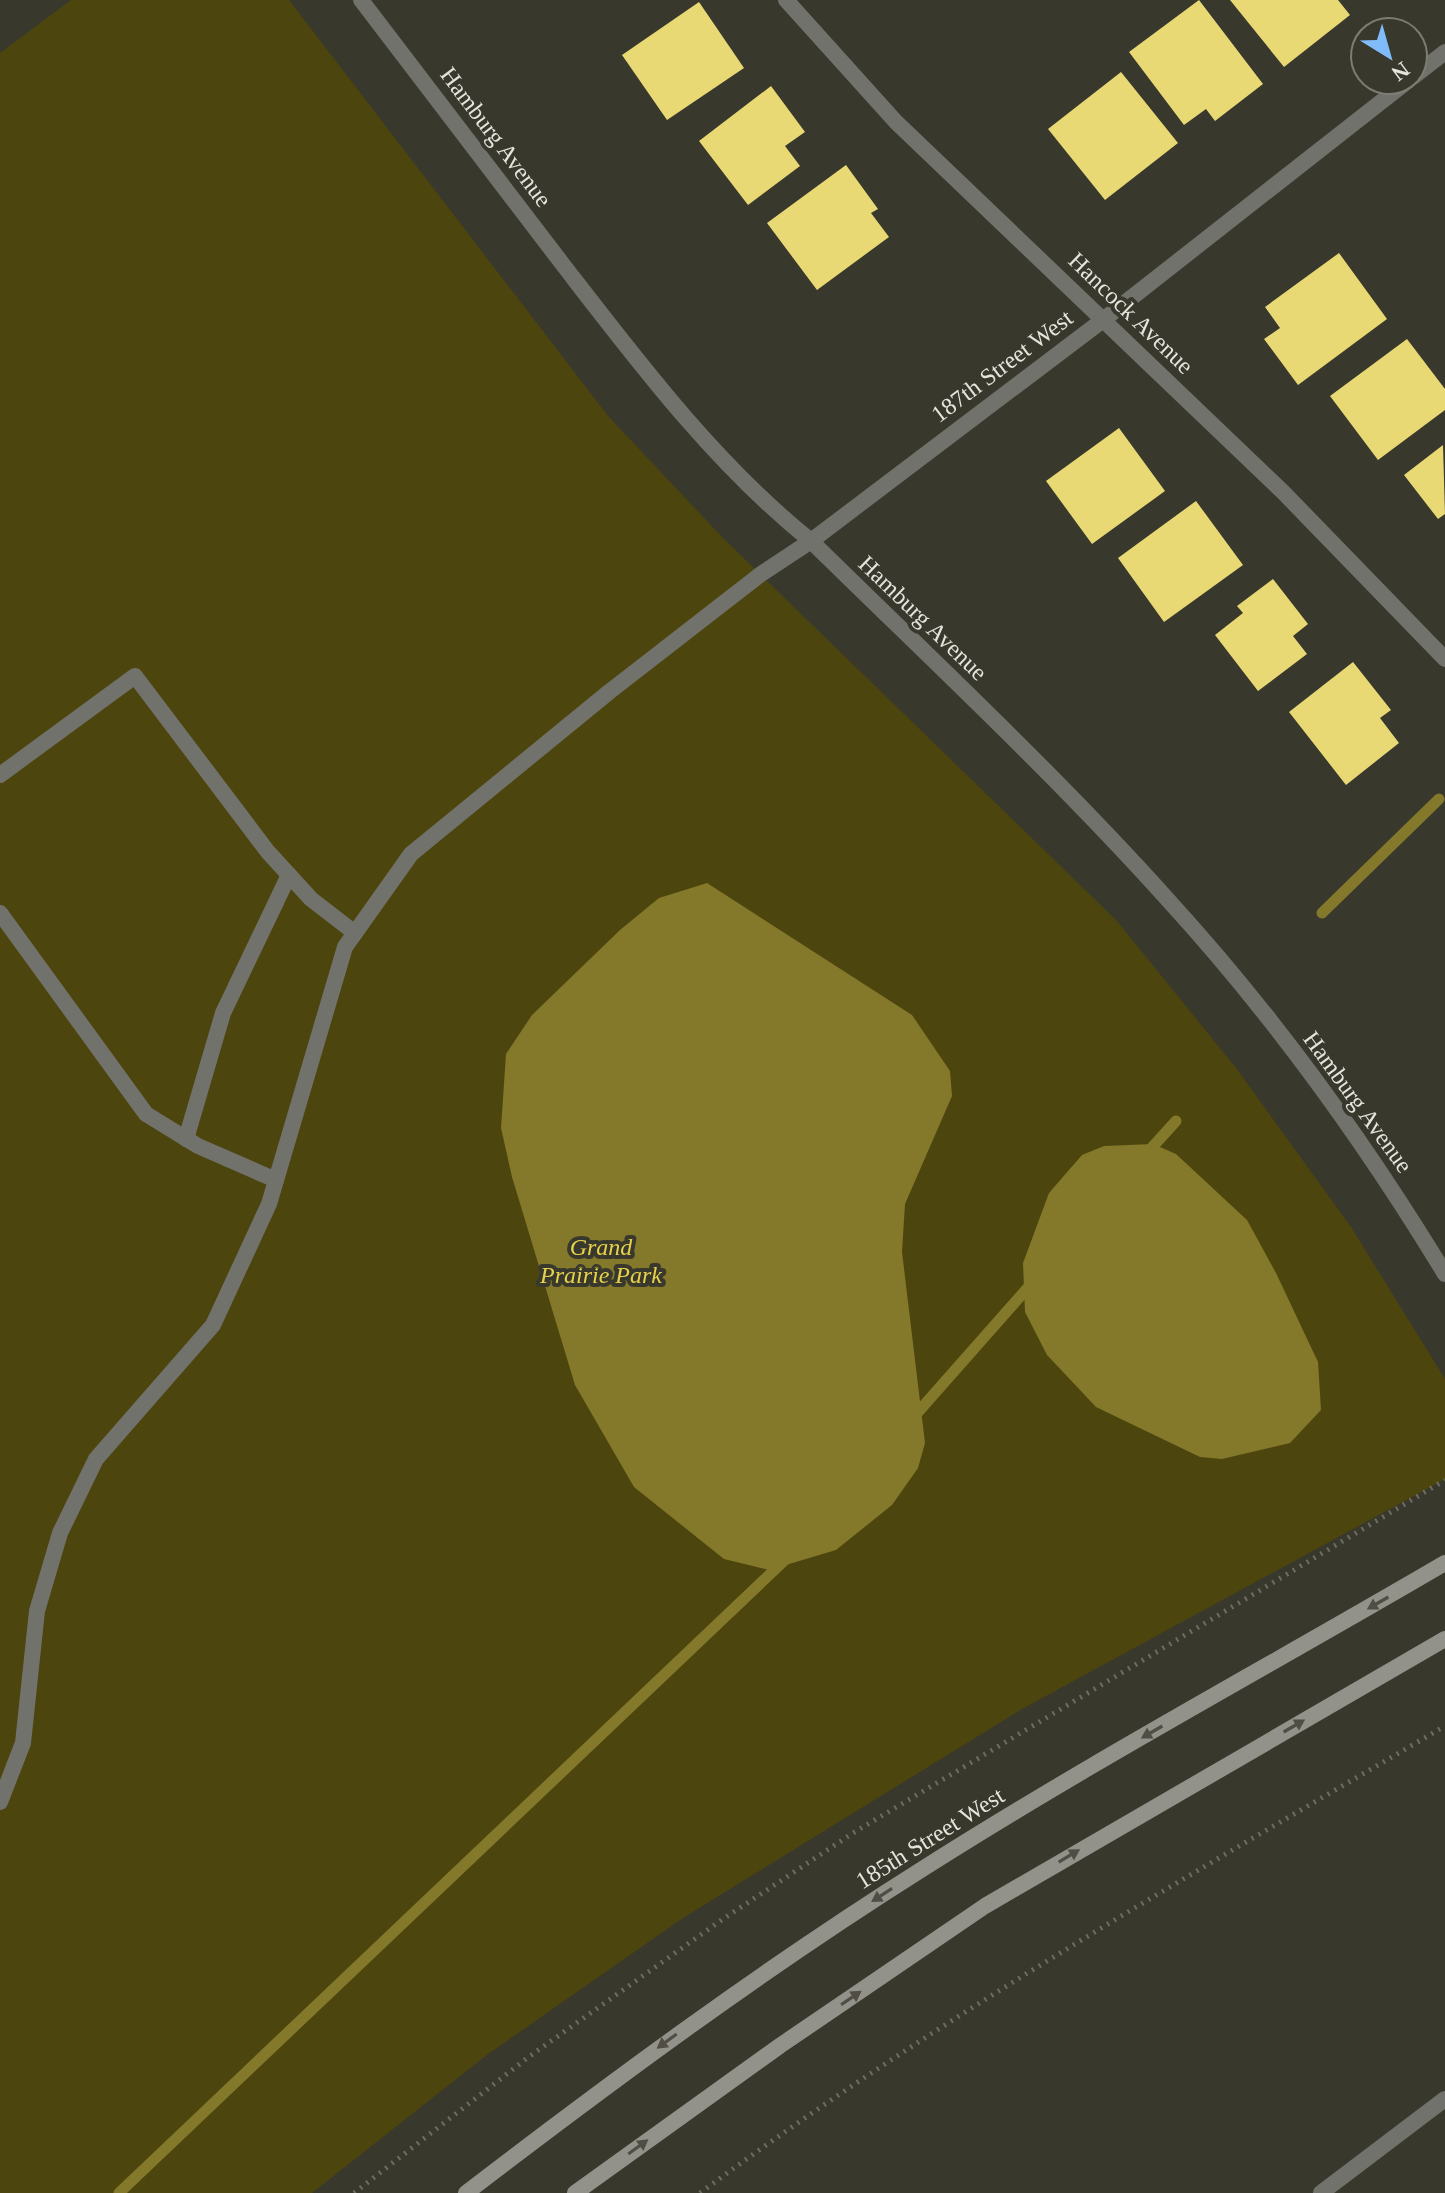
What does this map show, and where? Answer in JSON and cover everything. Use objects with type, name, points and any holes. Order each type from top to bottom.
[{"type":"street","name":"Hamburg Avenue","points":[[361,0],[663,392],[762,498],[811,541],[1102,828],[1181,914],[1300,1060],[1360,1142],[1445,1274]]},
{"type":"street","name":"Hancock Avenue","points":[[786,0],[896,122],[1293,502],[1445,659]]},
{"type":"street","name":"187th Street West","points":[[1429,64],[1445,52]]},
{"type":"street","name":"187th Street West","points":[[0,1802],[23,1743],[37,1611],[60,1533],[96,1459],[213,1325],[269,1204],[345,947],[411,854],[609,692],[761,574],[811,541],[1103,320],[1388,96]]},
{"type":"street","points":[[0,775],[135,676],[268,852],[311,899],[355,933]]},
{"type":"street","points":[[186,1139],[223,1013],[289,875]]},
{"type":"street","points":[[0,913],[146,1114],[186,1139],[276,1180]]},
{"type":"street","name":"185th Street West","points":[[466,2193],[679,2032],[913,1875],[1445,1563]]},
{"type":"street","points":[[575,2193],[781,2045],[985,1906],[1445,1639]]},
{"type":"street","points":[[1321,2193],[1445,2099]]},
{"type":"path","points":[[354,2193],[530,2056],[723,1919],[853,1833],[1445,1480]]},
{"type":"path","points":[[700,2193],[783,2132],[930,2034],[1238,1846],[1445,1726]]},
{"type":"green space","name":"Grand Prairie Park","points":[[71,0],[289,0],[608,416],[723,538],[1117,921],[1236,1068],[1351,1227],[1445,1379],[1445,1479],[1022,1709],[683,1918],[488,2054],[312,2193],[0,2193],[0,53]]},
{"type":"shaded area","points":[[707,883],[912,1015],[950,1071],[952,1096],[905,1204],[902,1252],[925,1443],[918,1468],[892,1505],[836,1550],[769,1570],[724,1559],[634,1487],[575,1385],[512,1177],[501,1128],[506,1054],[532,1015],[620,930],[659,898]]},
{"type":"shaded area","points":[[1153,1144],[1176,1154],[1247,1220],[1318,1362],[1321,1410],[1290,1443],[1222,1459],[1200,1457],[1096,1407],[1047,1355],[1025,1312],[1023,1263],[1049,1193],[1082,1155],[1104,1146]]},
{"type":"building","points":[[1199,0],[1263,84],[1215,121],[1206,109],[1184,125],[1129,52]]},
{"type":"building","points":[[1230,0],[1338,0],[1350,15],[1284,67]]},
{"type":"building","points":[[699,2],[744,68],[667,120],[622,55]]},
{"type":"building","points":[[1121,72],[1178,143],[1105,200],[1048,129]]},
{"type":"building","points":[[771,86],[805,132],[785,146],[800,166],[748,205],[699,141]]},
{"type":"building","points":[[846,165],[878,209],[871,213],[889,237],[817,290],[767,223]]},
{"type":"building","points":[[1339,253],[1387,319],[1298,385],[1264,339],[1280,328],[1265,307]]},
{"type":"building","points":[[1407,339],[1445,389],[1445,410],[1378,460],[1330,396]]},
{"type":"building","points":[[1119,428],[1165,491],[1092,544],[1046,481]]},
{"type":"building","points":[[1443,445],[1445,514],[1438,519],[1404,475]]},
{"type":"building","points":[[1196,501],[1243,565],[1164,622],[1118,558]]},
{"type":"building","points":[[1273,579],[1308,624],[1293,636],[1307,654],[1258,691],[1215,635],[1243,613],[1237,606]]},
{"type":"building","points":[[1353,662],[1391,710],[1380,718],[1399,743],[1346,785],[1289,712]]},
{"type":"waterway","points":[[1322,913],[1439,799]]},
{"type":"waterway","points":[[1147,1153],[1176,1121]]},
{"type":"waterway","points":[[911,1420],[1032,1283]]},
{"type":"waterway","points":[[119,2193],[787,1558]]}]
